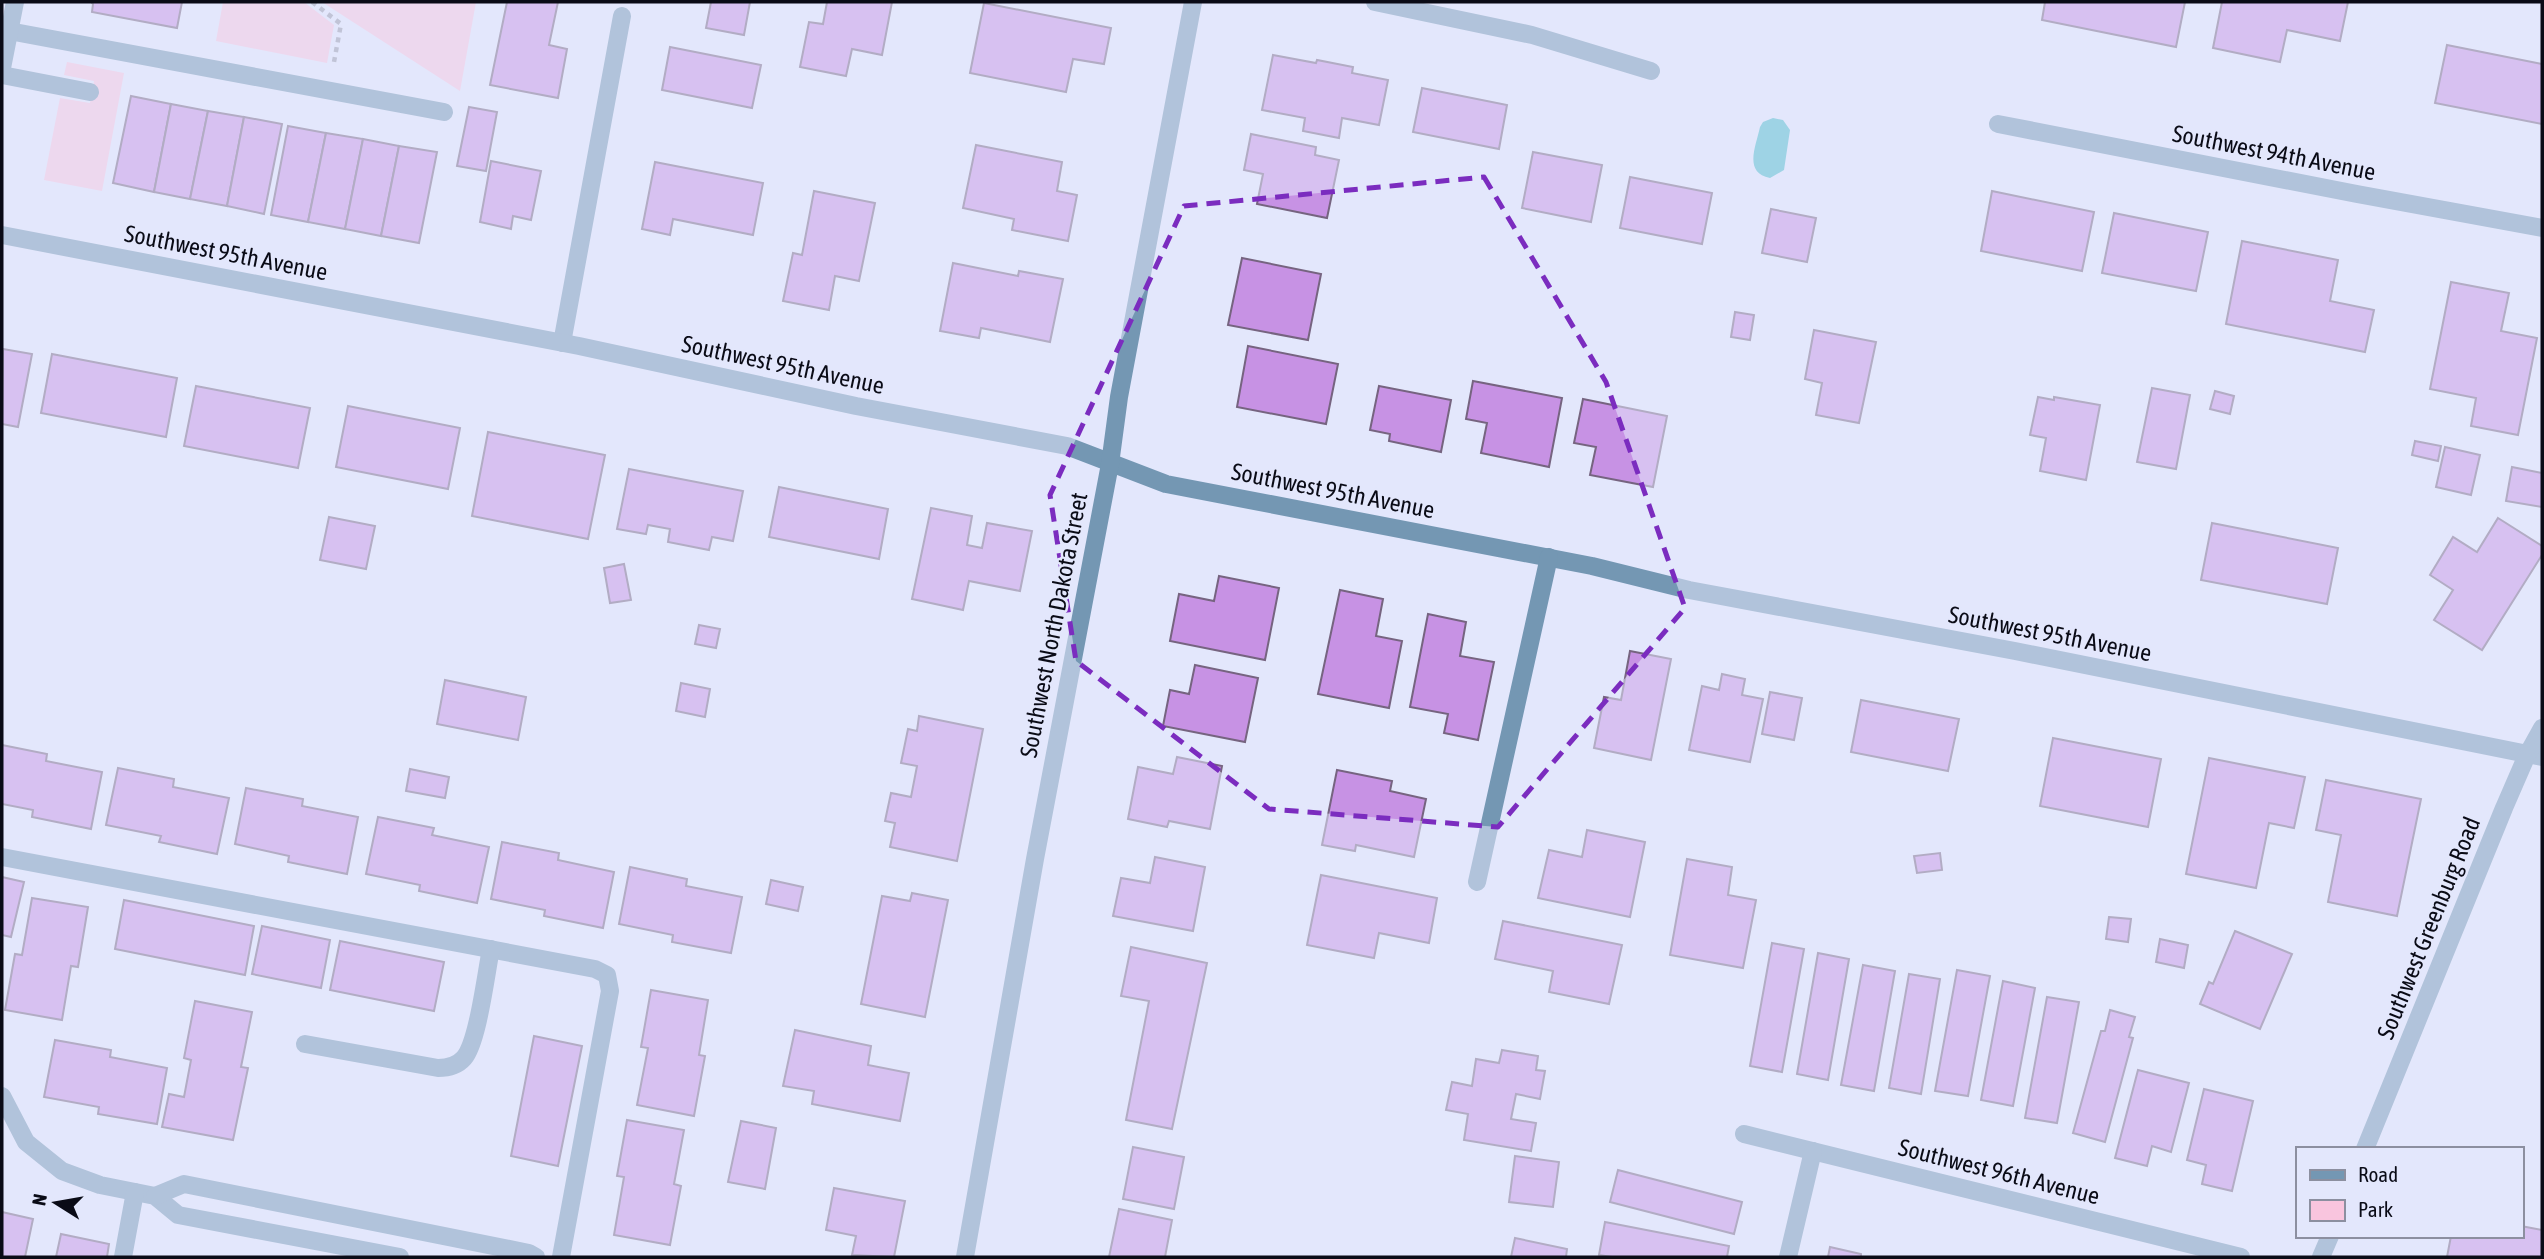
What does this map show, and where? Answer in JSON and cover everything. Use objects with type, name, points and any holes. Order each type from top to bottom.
[{"type":"street","points":[[2,68],[15,2]]},
{"type":"street","name":"Southwest North Dakota Street","points":[[965,1257],[1035,859],[1110,464],[1119,397],[1193,2]]},
{"type":"street","points":[[1375,2],[1532,35],[1651,71]]},
{"type":"street","points":[[562,343],[622,16]]},
{"type":"street","points":[[9,31],[444,112]]},
{"type":"street","points":[[2,75],[90,92]]},
{"type":"street","name":"Southwest 94th Avenue","points":[[1998,124],[2542,228]]},
{"type":"street","name":"Southwest 95th Avenue","points":[[2,235],[562,343],[856,406],[1067,446],[1166,484],[1549,557],[1689,590],[2015,651],[2535,756]]},
{"type":"street","points":[[1477,882],[1549,557]]},
{"type":"street","name":"Southwest Greenburg Road","points":[[2366,1147],[2535,756],[2542,727]]},
{"type":"street","points":[[2,857],[595,969],[607,975],[610,991],[561,1257]]},
{"type":"street","points":[[305,1044],[450,1068],[464,1058],[471,1044],[491,949]]},
{"type":"street","points":[[2,1096],[26,1142],[62,1171],[100,1185],[155,1195],[184,1184],[529,1253],[536,1257]]},
{"type":"street","name":"Southwest 96th Avenue","points":[[1744,1134],[2241,1257]]},
{"type":"street","points":[[1788,1257],[1813,1151]]},
{"type":"street","points":[[123,1257],[135,1192]]},
{"type":"street","points":[[155,1195],[178,1215],[400,1257]]},
{"type":"street","points":[[2321,1257],[2329,1238]]},
{"type":"path","points":[[312,2],[341,24],[328,90]]},
{"type":"highlighted area","points":[[1484,177],[1606,382],[1685,608],[1498,827],[1269,809],[1076,661],[1050,495],[1184,206]]},
{"type":"green space","points":[[223,2],[304,2],[334,25],[327,63],[216,41]]},
{"type":"green space","points":[[322,2],[476,2],[460,91]]},
{"type":"green space","points":[[67,62],[124,73],[102,191],[44,180],[60,98],[90,103],[94,81],[64,75]]},
{"type":"water","points":[[1773,118],[1783,120],[1790,130],[1784,170],[1770,178],[1756,171],[1753,158],[1760,127],[1763,122]]},
{"type":"building","points":[[91,2],[182,2],[177,28],[92,12]]},
{"type":"building","points":[[507,2],[558,2],[549,45],[567,49],[558,98],[490,85]]},
{"type":"building","points":[[711,2],[750,2],[744,35],[706,28]]},
{"type":"building","points":[[827,2],[892,2],[882,55],[852,49],[846,76],[800,67],[809,22],[823,24]]},
{"type":"building","points":[[2045,2],[2185,2],[2176,47],[2042,20]]},
{"type":"building","points":[[2222,2],[2348,2],[2340,41],[2287,30],[2280,62],[2213,48]]},
{"type":"building","points":[[984,3],[1111,28],[1104,64],[1073,59],[1066,92],[970,73]]},
{"type":"building","points":[[2447,45],[2542,64],[2542,124],[2435,103]]},
{"type":"building","points":[[670,47],[761,65],[752,108],[662,90]]},
{"type":"building","points":[[1273,55],[1353,67],[1352,73],[1388,80],[1379,125],[1342,118],[1339,138],[1303,131],[1305,118],[1262,110]]},
{"type":"building","points":[[1422,88],[1507,105],[1499,149],[1413,132]]},
{"type":"building","points":[[131,96],[171,104],[154,192],[113,183]]},
{"type":"building","points":[[171,104],[208,111],[190,199],[154,192]]},
{"type":"building","points":[[469,107],[497,112],[486,171],[457,166]]},
{"type":"building","points":[[208,111],[244,117],[227,206],[190,199]]},
{"type":"building","points":[[244,117],[282,124],[264,214],[227,206]]},
{"type":"building","points":[[288,126],[326,133],[308,222],[271,215]]},
{"type":"building","points":[[326,133],[363,139],[345,229],[308,222]]},
{"type":"building","points":[[1251,134],[1316,147],[1315,155],[1339,160],[1327,218],[1257,204],[1263,174],[1244,170]]},
{"type":"building","points":[[363,139],[399,146],[381,236],[345,229]]},
{"type":"building","points":[[976,145],[1062,162],[1057,191],[1077,195],[1068,241],[1012,230],[1014,219],[963,208]]},
{"type":"building","points":[[399,146],[437,152],[419,243],[381,236]]},
{"type":"building","points":[[1533,152],[1602,165],[1591,222],[1522,208]]},
{"type":"building","points":[[491,161],[541,171],[531,220],[513,216],[511,229],[480,222]]},
{"type":"building","points":[[655,162],[763,183],[753,235],[673,219],[670,235],[642,229]]},
{"type":"building","points":[[1630,177],[1712,193],[1702,244],[1620,228]]},
{"type":"building","points":[[814,191],[875,203],[859,281],[835,276],[829,310],[783,301],[793,253],[802,255]]},
{"type":"building","points":[[1992,191],[2094,212],[2082,271],[1981,251]]},
{"type":"building","points":[[1771,209],[1816,218],[1807,262],[1762,253]]},
{"type":"building","points":[[2114,213],[2208,232],[2196,291],[2102,273]]},
{"type":"building","points":[[2242,241],[2338,260],[2330,301],[2374,310],[2365,352],[2226,324]]},
{"type":"building","points":[[1242,258],[1321,274],[1308,340],[1228,325]]},
{"type":"building","points":[[953,263],[1018,276],[1019,271],[1063,279],[1050,342],[981,328],[979,338],[940,331]]},
{"type":"building","points":[[2451,282],[2509,293],[2501,331],[2537,338],[2518,435],[2471,426],[2476,398],[2430,389]]},
{"type":"building","points":[[1735,312],[1754,315],[1750,340],[1731,337]]},
{"type":"building","points":[[1814,330],[1876,342],[1859,423],[1816,415],[1822,383],[1805,379]]},
{"type":"building","points":[[1248,346],[1338,364],[1326,424],[1237,407]]},
{"type":"building","points":[[3,349],[32,354],[18,427],[2,424]]},
{"type":"building","points":[[52,354],[177,378],[166,437],[41,413]]},
{"type":"building","points":[[1473,381],[1562,398],[1549,467],[1481,453],[1487,423],[1466,419]]},
{"type":"building","points":[[196,386],[310,408],[298,468],[184,446]]},
{"type":"building","points":[[1379,386],[1451,400],[1441,452],[1389,441],[1390,434],[1370,430]]},
{"type":"building","points":[[2152,388],[2190,395],[2176,469],[2137,462]]},
{"type":"building","points":[[2215,391],[2234,396],[2230,414],[2210,409]]},
{"type":"building","points":[[2038,397],[2100,405],[2086,480],[2040,471],[2046,438],[2030,435]]},
{"type":"building","points":[[1583,399],[1667,416],[1653,487],[1590,475],[1596,447],[1574,443]]},
{"type":"building","points":[[348,406],[460,428],[448,489],[336,467]]},
{"type":"building","points":[[488,432],[605,455],[588,539],[472,516]]},
{"type":"building","points":[[2415,441],[2441,446],[2438,461],[2412,455]]},
{"type":"building","points":[[2445,447],[2480,455],[2471,495],[2436,487]]},
{"type":"building","points":[[2512,467],[2542,473],[2542,507],[2506,501]]},
{"type":"building","points":[[629,469],[743,491],[733,541],[712,537],[709,550],[668,542],[670,529],[648,525],[646,534],[617,529]]},
{"type":"building","points":[[779,487],[888,509],[879,559],[769,537]]},
{"type":"building","points":[[931,508],[972,516],[967,545],[982,548],[987,523],[1032,531],[1020,591],[969,581],[963,610],[912,599]]},
{"type":"building","points":[[329,517],[375,526],[366,569],[320,560]]},
{"type":"building","points":[[2498,518],[2542,546],[2542,555],[2482,650],[2434,620],[2453,590],[2430,575],[2453,537],[2477,552]]},
{"type":"building","points":[[2212,523],[2338,548],[2327,604],[2201,580]]},
{"type":"building","points":[[624,564],[631,600],[610,603],[604,568]]},
{"type":"building","points":[[1219,576],[1279,588],[1265,660],[1170,641],[1179,594],[1214,601]]},
{"type":"building","points":[[1340,590],[1383,599],[1376,636],[1402,641],[1389,708],[1318,694]]},
{"type":"building","points":[[1428,614],[1466,622],[1460,656],[1494,662],[1478,740],[1444,733],[1448,714],[1410,707]]},
{"type":"building","points":[[699,625],[720,629],[716,648],[695,644]]},
{"type":"building","points":[[1630,651],[1671,659],[1651,760],[1594,748],[1604,697],[1621,700]]},
{"type":"building","points":[[1195,665],[1258,678],[1245,742],[1163,726],[1170,690],[1189,694]]},
{"type":"building","points":[[1722,674],[1745,679],[1742,695],[1763,699],[1750,762],[1689,750],[1702,686],[1719,690]]},
{"type":"building","points":[[445,680],[526,697],[518,740],[437,724]]},
{"type":"building","points":[[681,683],[710,689],[705,717],[676,711]]},
{"type":"building","points":[[1770,692],[1802,698],[1794,740],[1762,734]]},
{"type":"building","points":[[1861,700],[1959,719],[1948,771],[1851,752]]},
{"type":"building","points":[[919,716],[983,729],[957,861],[890,847],[895,823],[885,821],[891,793],[911,797],[917,766],[901,763],[908,729],[917,731]]},
{"type":"building","points":[[2053,738],[2161,759],[2148,827],[2040,806]]},
{"type":"building","points":[[2,745],[47,754],[46,761],[102,772],[91,829],[32,817],[33,810],[2,804]]},
{"type":"building","points":[[1177,757],[1222,766],[1210,829],[1169,821],[1167,827],[1128,819],[1138,767],[1173,774]]},
{"type":"building","points":[[2209,758],[2305,777],[2294,828],[2269,823],[2256,888],[2186,874]]},
{"type":"building","points":[[118,768],[174,779],[173,787],[229,798],[217,854],[159,842],[161,836],[106,825]]},
{"type":"building","points":[[410,769],[449,777],[445,798],[406,791]]},
{"type":"building","points":[[1337,770],[1392,781],[1390,791],[1426,799],[1414,857],[1356,845],[1355,851],[1322,845]]},
{"type":"building","points":[[2326,780],[2421,799],[2397,916],[2328,902],[2341,835],[2316,830]]},
{"type":"building","points":[[246,788],[303,799],[302,806],[358,817],[347,874],[288,862],[289,856],[235,844]]},
{"type":"building","points":[[378,817],[434,828],[432,835],[489,847],[477,903],[419,891],[420,885],[366,874]]},
{"type":"building","points":[[1587,830],[1645,842],[1630,917],[1538,898],[1549,850],[1582,857]]},
{"type":"building","points":[[502,842],[559,853],[558,860],[614,872],[603,928],[544,916],[545,910],[491,899]]},
{"type":"building","points":[[1940,853],[1942,870],[1917,873],[1914,856]]},
{"type":"building","points":[[1155,857],[1205,867],[1193,931],[1113,916],[1121,878],[1150,883]]},
{"type":"building","points":[[1687,859],[1732,867],[1728,895],[1756,900],[1743,968],[1670,955]]},
{"type":"building","points":[[630,867],[687,879],[686,886],[742,897],[731,953],[672,942],[673,935],[619,924]]},
{"type":"building","points":[[1321,875],[1437,898],[1429,943],[1379,933],[1374,958],[1307,945]]},
{"type":"building","points":[[2,877],[24,882],[11,937],[2,935]]},
{"type":"building","points":[[771,880],[803,887],[798,911],[766,904]]},
{"type":"building","points":[[912,893],[948,900],[925,1017],[861,1004],[882,896],[910,901]]},
{"type":"building","points":[[32,898],[88,907],[78,967],[71,966],[62,1020],[5,1010],[15,954],[22,955]]},
{"type":"building","points":[[124,900],[254,926],[245,975],[115,949]]},
{"type":"building","points":[[2109,917],[2131,919],[2128,942],[2106,939]]},
{"type":"building","points":[[1503,921],[1622,945],[1609,1004],[1549,992],[1553,971],[1495,959]]},
{"type":"building","points":[[262,926],[330,940],[321,988],[252,974]]},
{"type":"building","points":[[2235,931],[2292,954],[2260,1029],[2200,1004],[2209,982],[2213,984]]},
{"type":"building","points":[[2160,939],[2188,945],[2184,968],[2156,962]]},
{"type":"building","points":[[340,941],[444,962],[434,1011],[330,990]]},
{"type":"building","points":[[1772,943],[1804,949],[1782,1072],[1750,1066]]},
{"type":"building","points":[[1131,947],[1207,963],[1172,1129],[1126,1120],[1149,1001],[1121,996]]},
{"type":"building","points":[[1818,953],[1849,959],[1828,1080],[1797,1074]]},
{"type":"building","points":[[1863,965],[1895,971],[1874,1091],[1841,1085]]},
{"type":"building","points":[[1957,970],[1990,976],[1968,1096],[1935,1091]]},
{"type":"building","points":[[1909,974],[1940,979],[1921,1094],[1889,1088]]},
{"type":"building","points":[[2003,981],[2035,988],[2013,1106],[1981,1100]]},
{"type":"building","points":[[651,990],[708,1000],[699,1055],[705,1056],[694,1116],[637,1105],[648,1048],[641,1047]]},
{"type":"building","points":[[2047,997],[2079,1002],[2057,1123],[2025,1118]]},
{"type":"building","points":[[195,1001],[252,1012],[241,1067],[248,1068],[233,1140],[162,1127],[169,1094],[184,1097],[191,1060],[184,1058]]},
{"type":"building","points":[[2110,1010],[2135,1017],[2129,1037],[2133,1038],[2105,1142],[2073,1133],[2101,1031],[2105,1031]]},
{"type":"building","points":[[795,1030],[871,1046],[868,1065],[909,1073],[900,1121],[812,1104],[814,1091],[783,1086]]},
{"type":"building","points":[[534,1036],[582,1046],[558,1166],[511,1156]]},
{"type":"building","points":[[55,1040],[111,1050],[110,1057],[167,1068],[157,1124],[98,1114],[99,1107],[44,1097]]},
{"type":"building","points":[[1502,1050],[1538,1056],[1536,1070],[1545,1071],[1540,1099],[1516,1094],[1511,1119],[1536,1123],[1531,1151],[1464,1140],[1468,1114],[1446,1110],[1452,1082],[1472,1086],[1476,1059],[1499,1063]]},
{"type":"building","points":[[2138,1070],[2189,1083],[2171,1152],[2152,1146],[2147,1166],[2115,1158]]},
{"type":"building","points":[[2204,1089],[2253,1101],[2232,1191],[2202,1184],[2206,1165],[2187,1160]]},
{"type":"building","points":[[627,1120],[684,1130],[674,1184],[681,1186],[670,1245],[614,1235],[624,1177],[617,1176]]},
{"type":"building","points":[[741,1121],[776,1128],[765,1189],[728,1182]]},
{"type":"building","points":[[1133,1147],[1184,1157],[1174,1209],[1123,1199]]},
{"type":"building","points":[[1515,1156],[1559,1162],[1553,1207],[1509,1202]]},
{"type":"building","points":[[1618,1170],[1742,1202],[1734,1234],[1610,1202]]},
{"type":"building","points":[[834,1188],[905,1201],[894,1257],[852,1255],[856,1236],[826,1230]]},
{"type":"building","points":[[1119,1209],[1172,1220],[1165,1257],[1109,1257]]},
{"type":"building","points":[[2,1212],[33,1219],[25,1257],[2,1257]]},
{"type":"building","points":[[1605,1222],[1729,1246],[1727,1257],[1599,1255]]},
{"type":"building","points":[[2523,1226],[2542,1230],[2542,1257],[2447,1257],[2451,1238],[2523,1238]]},
{"type":"building","points":[[61,1234],[109,1244],[107,1257],[56,1257]]},
{"type":"building","points":[[1515,1238],[1567,1249],[1566,1257],[1511,1257]]},
{"type":"building","points":[[1830,1247],[1861,1254],[1861,1257],[1828,1257]]}]
